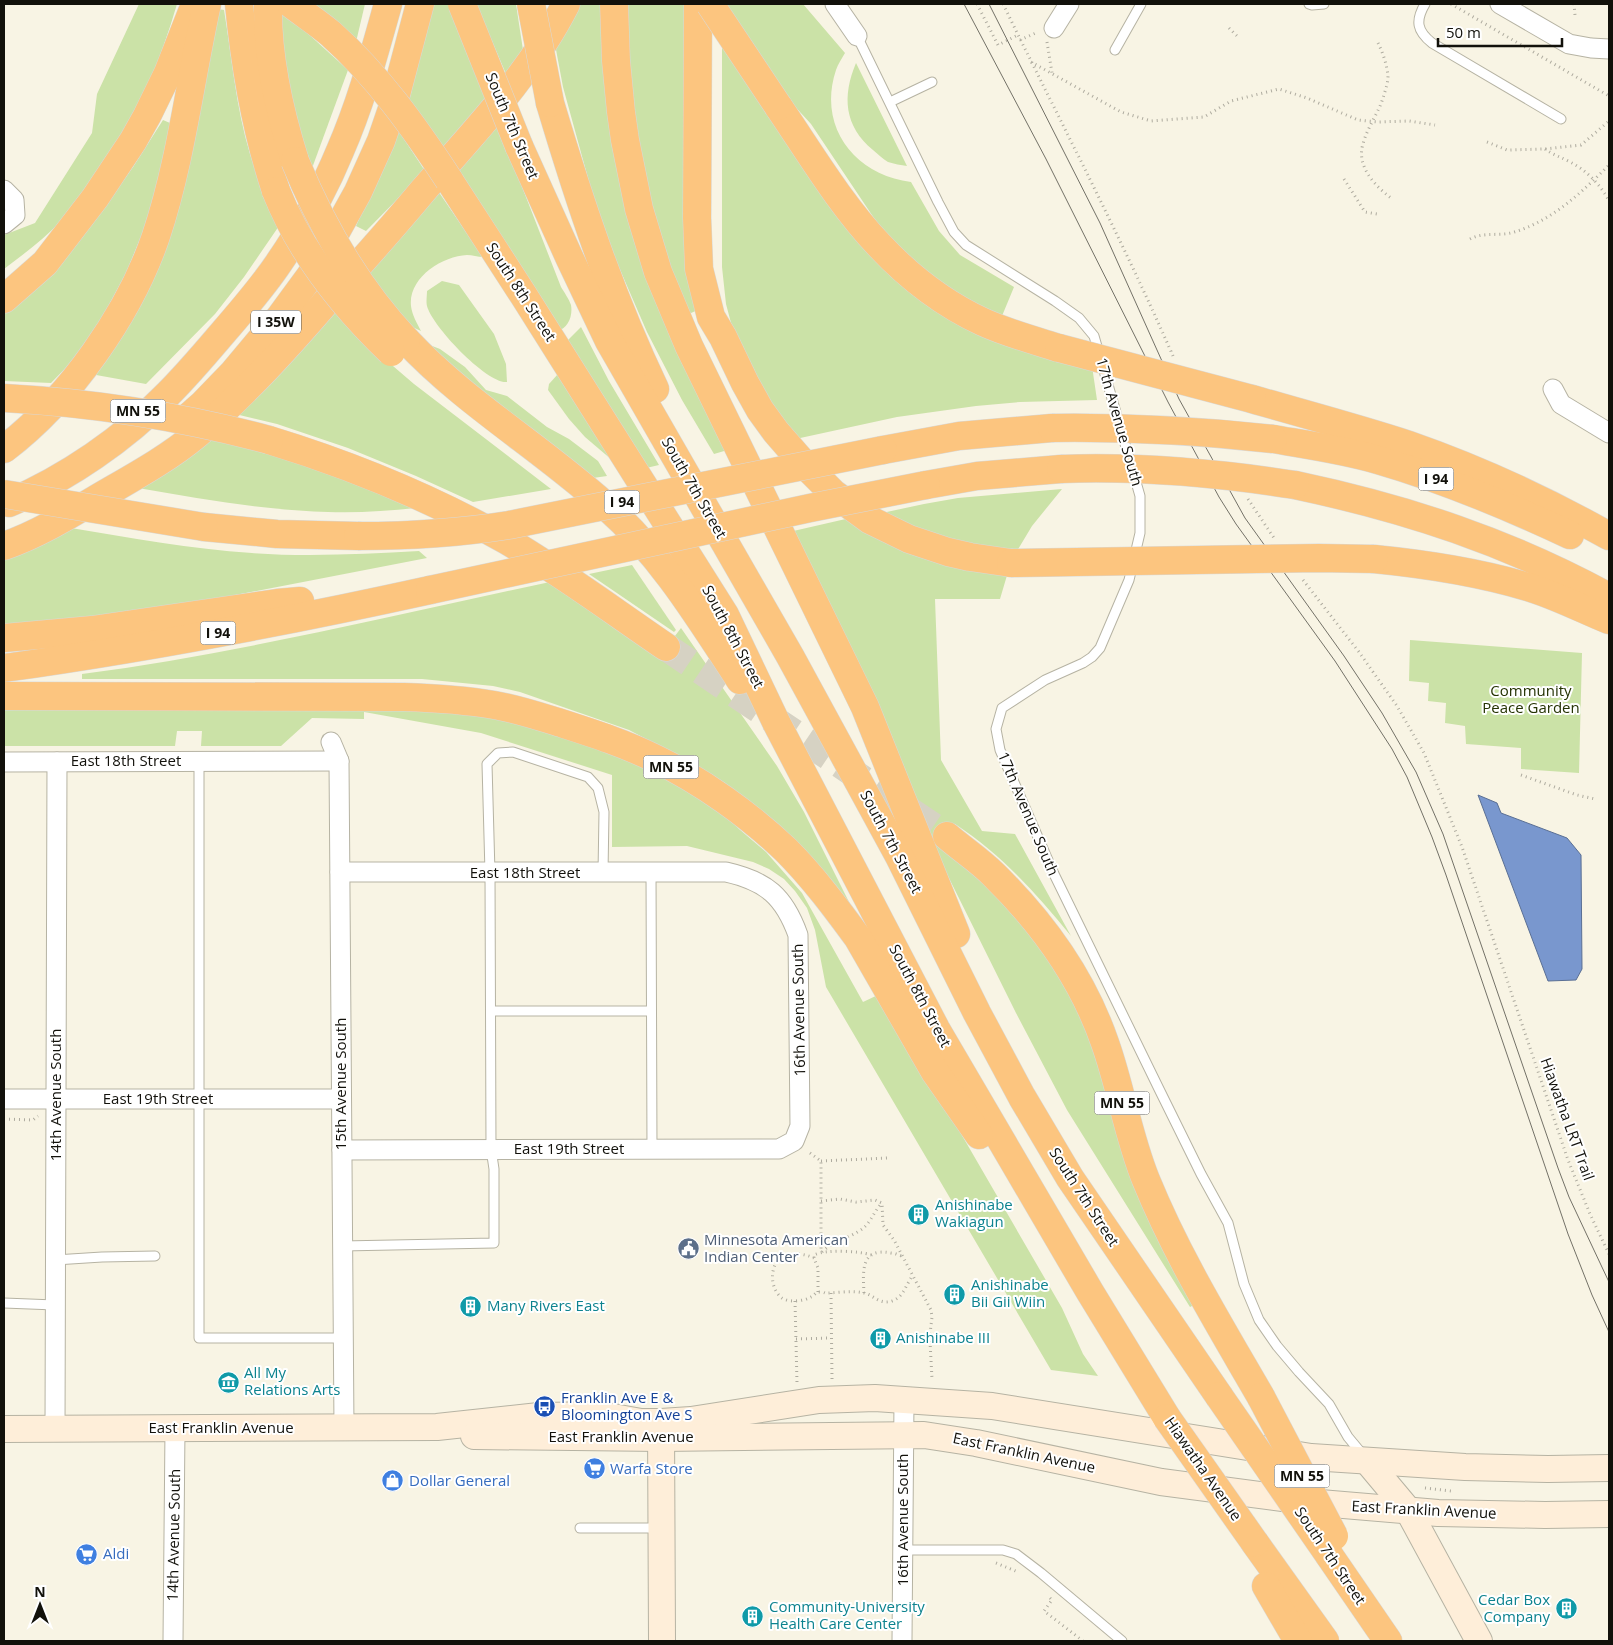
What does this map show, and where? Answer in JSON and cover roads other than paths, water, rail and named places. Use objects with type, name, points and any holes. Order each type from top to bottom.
[{"type":"highway","points":[[4,299],[45,263],[95,198],[134,141],[168,73],[195,4]]},
{"type":"highway","points":[[4,449],[37,421],[90,359],[116,320],[148,257],[162,215],[184,124],[207,4]]},
{"type":"highway","points":[[239,4],[250,84],[264,151],[276,191],[291,226],[322,276],[355,316],[399,346],[420,355],[464,396],[590,492],[629,527],[658,559],[706,628],[809,786]]},
{"type":"highway","points":[[268,4],[269,43],[275,88],[295,161],[318,212],[346,263],[374,303],[399,346]]},
{"type":"highway","name":"South 8th Street","points":[[291,4],[330,33],[361,64],[379,83],[426,145],[524,296],[725,615],[776,722],[936,1029],[1090,1292]]},
{"type":"highway","name":"I 35W","points":[[4,506],[54,480],[108,445],[132,426],[166,396],[189,372],[256,294],[278,265],[300,230],[340,152],[367,81],[388,4]]},
{"type":"highway","name":"I 35W","points":[[4,545],[56,516],[130,466],[203,404],[234,373],[280,317],[316,268],[369,168],[393,106],[420,4]]},
{"type":"highway","name":"South 7th Street","points":[[462,4],[519,146],[609,341],[790,656],[899,856],[977,1013],[1022,1097],[1070,1178],[1219,1396],[1336,1555],[1389,1641]]},
{"type":"highway","points":[[531,4],[550,103],[582,206],[637,350],[790,656]]},
{"type":"highway","points":[[4,545],[18,542],[59,521],[174,452],[239,397],[300,332],[521,76],[566,4]]},
{"type":"highway","points":[[614,4],[620,112],[640,209],[658,272],[689,346],[865,707],[1022,1097]]},
{"type":"highway","points":[[698,4],[697,247],[699,269],[711,317],[723,337],[744,383],[776,432],[803,464],[833,493],[870,520],[909,539],[948,552],[1011,563],[1319,558],[1374,559],[1408,562],[1504,580],[1599,604]]},
{"type":"highway","points":[[710,4],[843,201],[879,245],[907,271],[952,306],[1016,335],[1252,399],[1376,435],[1438,456],[1510,486],[1599,540]]},
{"type":"highway","points":[[715,4],[715,227],[717,296],[723,337]]},
{"type":"highway","points":[[4,278],[95,198]]},
{"type":"highway","name":"MN 55","points":[[4,398],[86,404],[144,412],[269,440],[355,469],[422,498],[486,529],[530,555],[666,647]]},
{"type":"highway","name":"I 94","points":[[4,494],[204,527],[277,534],[419,535],[510,525],[959,436],[1052,428],[1109,428],[1169,430],[1273,439],[1354,454],[1410,470],[1599,540]]},
{"type":"highway","name":"I 94","points":[[4,668],[100,654],[299,618],[864,496],[977,476],[1061,469],[1117,468],[1225,475],[1295,485],[1388,507],[1465,531],[1552,568],[1599,604]]},
{"type":"highway","points":[[4,638],[92,630],[277,603],[430,590]]},
{"type":"highway","name":"MN 55","points":[[4,696],[404,697],[474,702],[526,712],[565,724],[599,735],[658,760],[703,785],[762,829],[786,850],[820,888],[858,938],[935,1072],[1090,1292]]},
{"type":"highway","name":"MN 55","points":[[947,836],[993,874],[1026,909],[1064,959],[1086,998],[1106,1044],[1134,1144],[1169,1234],[1261,1397],[1336,1555]]},
{"type":"highway","name":"Hiawatha Avenue","points":[[1090,1292],[1167,1418],[1248,1543],[1325,1641]]},
{"type":"highway","points":[[1248,1543],[1298,1641]]},
{"type":"main road","name":"East Franklin Avenue","points":[[661,1430],[691,1420],[819,1400],[847,1398],[904,1400],[992,1406],[1311,1457],[1465,1467],[1609,1468]]},
{"type":"main road","name":"East Franklin Avenue","points":[[4,1429],[437,1427],[455,1434],[490,1438],[661,1430],[924,1435],[946,1437],[1161,1482],[1320,1503],[1408,1510],[1536,1515],[1609,1514]]},
{"type":"main road","points":[[661,1430],[662,1641]]},
{"type":"main road","name":"17th Avenue South","points":[[1368,1461],[1408,1510],[1479,1641]]},
{"type":"street","points":[[835,4],[857,36]]},
{"type":"street","points":[[1054,28],[1069,4]]},
{"type":"street","points":[[1500,4],[1569,44],[1609,50]]},
{"type":"street","points":[[4,190],[14,200],[9,220]]},
{"type":"street","points":[[1553,389],[1561,404],[1609,433]]},
{"type":"street","name":"15th Avenue South","points":[[331,742],[339,761],[344,1428]]},
{"type":"street","name":"East 18th Street","points":[[4,762],[339,761]]},
{"type":"street","name":"14th Avenue South","points":[[55,1429],[57,762]]},
{"type":"street","name":"East 18th Street","points":[[340,872],[710,872]]},
{"type":"street","name":"16th Avenue South","points":[[710,872],[726,872],[747,877],[764,886],[779,898],[792,916],[798,935],[800,1126],[794,1141]]},
{"type":"street","name":"East 19th Street","points":[[4,1099],[341,1099]]},
{"type":"street","name":"East 19th Street","points":[[342,1150],[779,1149],[794,1141]]},
{"type":"street","name":"16th Avenue South","points":[[902,1641],[904,1400]]},
{"type":"street","name":"14th Avenue South","points":[[173,1641],[175,1428]]},
{"type":"lane","points":[[1115,50],[1141,4]]},
{"type":"lane","points":[[1309,4],[1324,4]]},
{"type":"lane","points":[[1425,4],[1419,13],[1418,24],[1423,36],[1561,120]]},
{"type":"lane","name":"17th Avenue South","points":[[857,36],[954,232],[966,245],[1079,318],[1094,336],[1140,496],[1140,533],[1129,580],[1100,648],[1092,657],[1045,680],[1002,708],[996,729],[1000,750],[1058,882],[1158,1089],[1228,1223],[1244,1284],[1259,1320],[1277,1346],[1330,1404],[1348,1437],[1368,1461]]},
{"type":"lane","points":[[890,102],[932,82]]},
{"type":"lane","points":[[342,1246],[494,1243],[494,1169],[491,1149],[490,873],[487,764],[498,753],[513,752],[588,777],[598,788],[604,812],[603,873]]},
{"type":"lane","points":[[199,761],[199,1338],[343,1338]]},
{"type":"lane","points":[[651,872],[652,1149]]},
{"type":"lane","points":[[490,1011],[651,1011]]},
{"type":"lane","points":[[55,1260],[156,1256]]},
{"type":"lane","points":[[4,1303],[55,1305]]},
{"type":"lane","points":[[580,1528],[662,1528]]},
{"type":"lane","points":[[904,1550],[1003,1550],[1016,1554],[1122,1641]]},
{"type":"water","points":[[1478,795],[1497,803],[1501,813],[1567,838],[1581,855],[1582,969],[1576,980],[1548,981]]},
{"type":"tunnel","points":[[666,647],[947,836]]},
{"type":"tram line","points":[[964,4],[1046,159],[1168,402],[1219,497],[1236,524],[1335,661],[1392,749],[1407,777],[1446,875],[1568,1234],[1609,1332]]},
{"type":"tram line","points":[[989,4],[1100,223],[1179,399],[1245,518],[1344,656],[1382,713],[1416,772],[1443,834],[1558,1168],[1569,1197],[1609,1282]]},
{"type":"place","name":"Anishinabe Wakiagun","points":[[919,1214]]},
{"type":"place","name":"Minnesota American Indian Center","points":[[688,1249]]},
{"type":"place","name":"Anishinabe Bii Gii Wiin","points":[[955,1294]]},
{"type":"place","name":"Many Rivers East","points":[[471,1306]]},
{"type":"place","name":"Anishinabe III","points":[[880,1338]]},
{"type":"place","name":"All My Relations Arts","points":[[228,1382]]},
{"type":"place","name":"Franklin Ave E & Bloomington Ave S","points":[[545,1407]]},
{"type":"place","name":"Warfa Store","points":[[594,1469]]},
{"type":"place","name":"Dollar General","points":[[393,1481]]},
{"type":"place","name":"Aldi","points":[[87,1554]]},
{"type":"place","name":"Cedar Box Company","points":[[1566,1609]]},
{"type":"place","name":"Community-University Health Care Center","points":[[753,1616]]},
{"type":"park label","name":"Community Peace Garden","points":[[1531,700]]}]
